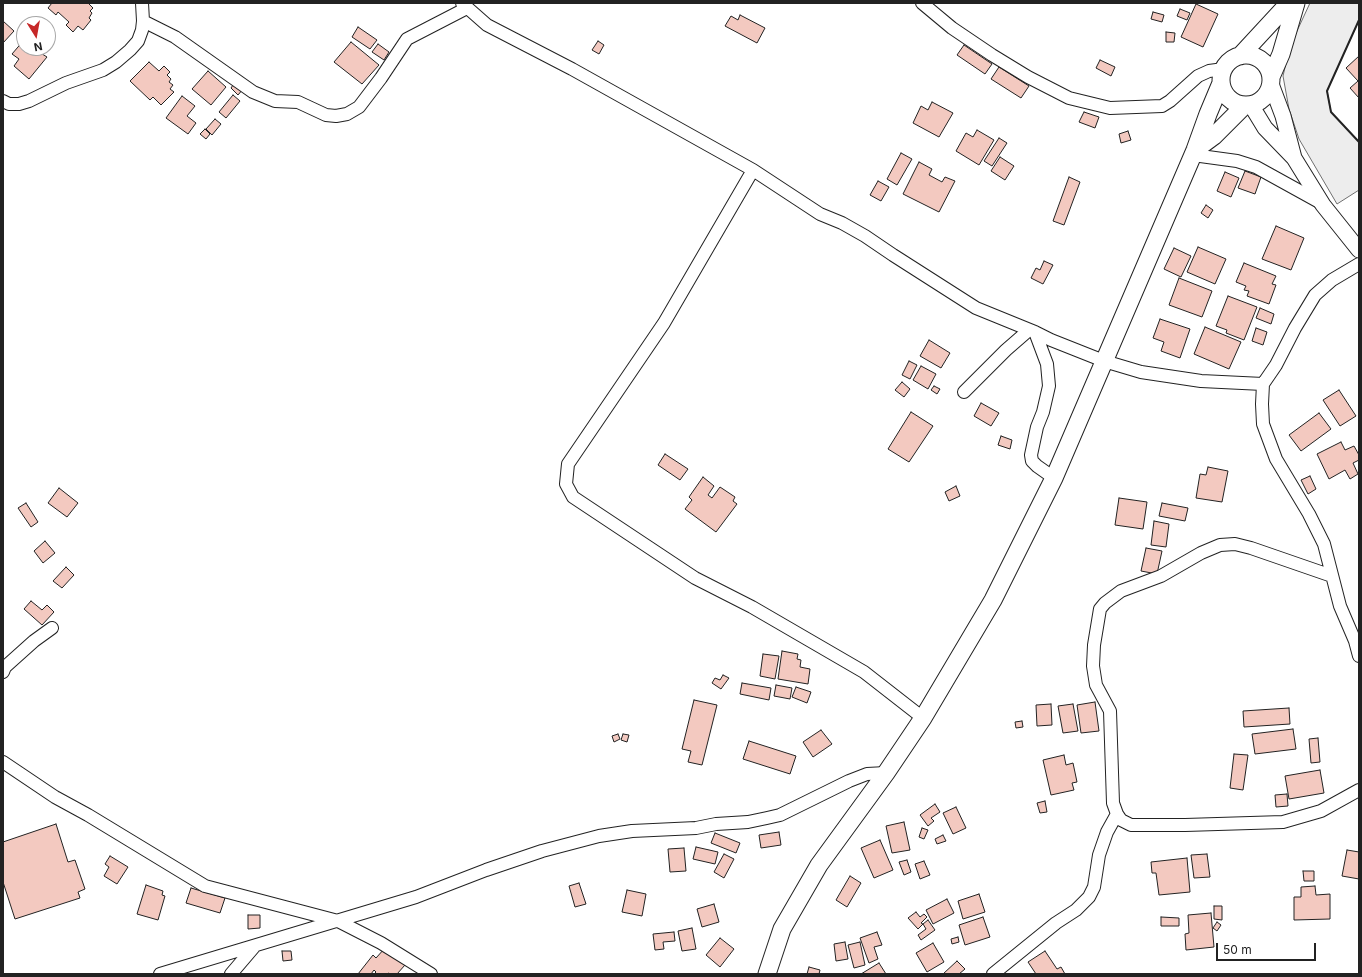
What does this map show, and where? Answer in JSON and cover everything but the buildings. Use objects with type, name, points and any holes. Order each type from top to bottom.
[{"type":"main road","points":[[767,974],[782,929],[819,865],[886,773],[923,718],[993,600],[1054,478],[1194,153],[1228,63],[1240,56],[1289,3]]},
{"type":"main road","points":[[1194,153],[1248,105],[1258,102],[1264,98],[1269,91],[1271,80],[1281,54],[1296,3]]},
{"type":"main road","points":[[1240,56],[1254,56],[1266,64],[1271,80]]},
{"type":"main road","points":[[1223,76],[1223,90],[1232,101],[1248,105]]},
{"type":"street","points":[[3,101],[9,104],[19,104],[103,70],[130,50],[138,41],[142,30],[143,21],[142,3]]},
{"type":"street","points":[[922,3],[952,28],[1028,77],[1069,98],[1110,108],[1162,106],[1170,101],[1198,76],[1210,72],[1223,76]]},
{"type":"street","points":[[143,21],[175,37],[253,92],[275,101],[298,102],[326,115],[336,116],[346,114],[359,107],[381,78],[407,39],[464,5],[487,25],[572,69],[753,170],[820,214],[842,223],[865,236],[976,308],[1104,361],[1141,372],[1201,381],[1262,384]]},
{"type":"street","points":[[1271,80],[1283,116],[1294,158]]},
{"type":"street","points":[[1248,105],[1265,128],[1294,158],[1323,205],[1359,250]]},
{"type":"street","points":[[1194,153],[1238,161],[1256,167],[1323,205]]},
{"type":"street","points":[[753,170],[664,323],[568,464],[566,484],[573,497],[695,578],[752,607],[864,672],[923,718]]},
{"type":"street","points":[[1359,264],[1332,280],[1315,295],[1295,328],[1276,365],[1262,384],[1263,424],[1276,459],[1309,514],[1324,544],[1340,606],[1355,641],[1359,656]]},
{"type":"street","points":[[964,392],[1006,350],[1032,331]]},
{"type":"street","points":[[1032,331],[1047,364],[1049,386],[1043,412],[1037,427],[1031,456],[1032,461],[1037,466],[1054,478]]},
{"type":"street","points":[[1332,576],[1251,548],[1235,544],[1220,545],[1201,553],[1161,576],[1121,591],[1105,603],[1100,609],[1094,645],[1093,666],[1096,685],[1110,711],[1113,803],[1121,820],[1131,824],[1185,825],[1283,822],[1321,811],[1359,790]]},
{"type":"street","points":[[3,672],[6,667],[34,641],[52,628]]},
{"type":"street","points":[[3,762],[55,797],[88,815],[205,886],[338,921],[381,943],[431,974]]},
{"type":"street","points":[[160,974],[254,947],[416,897],[486,870],[542,851],[599,836],[632,831],[696,828],[716,824],[748,822],[767,818],[780,815],[849,781],[867,774],[886,773]]},
{"type":"street","points":[[993,974],[1076,910],[1089,896],[1094,887],[1099,855],[1109,827],[1117,814]]},
{"type":"street","points":[[231,974],[254,947]]},
{"type":"shaded area","points":[[1310,3],[1359,3],[1359,20],[1327,91],[1331,112],[1359,142],[1359,190],[1337,204],[1299,139],[1289,109],[1283,76],[1290,46]]},
{"type":"wall","points":[[1359,20],[1327,91],[1331,112],[1359,142]]}]
